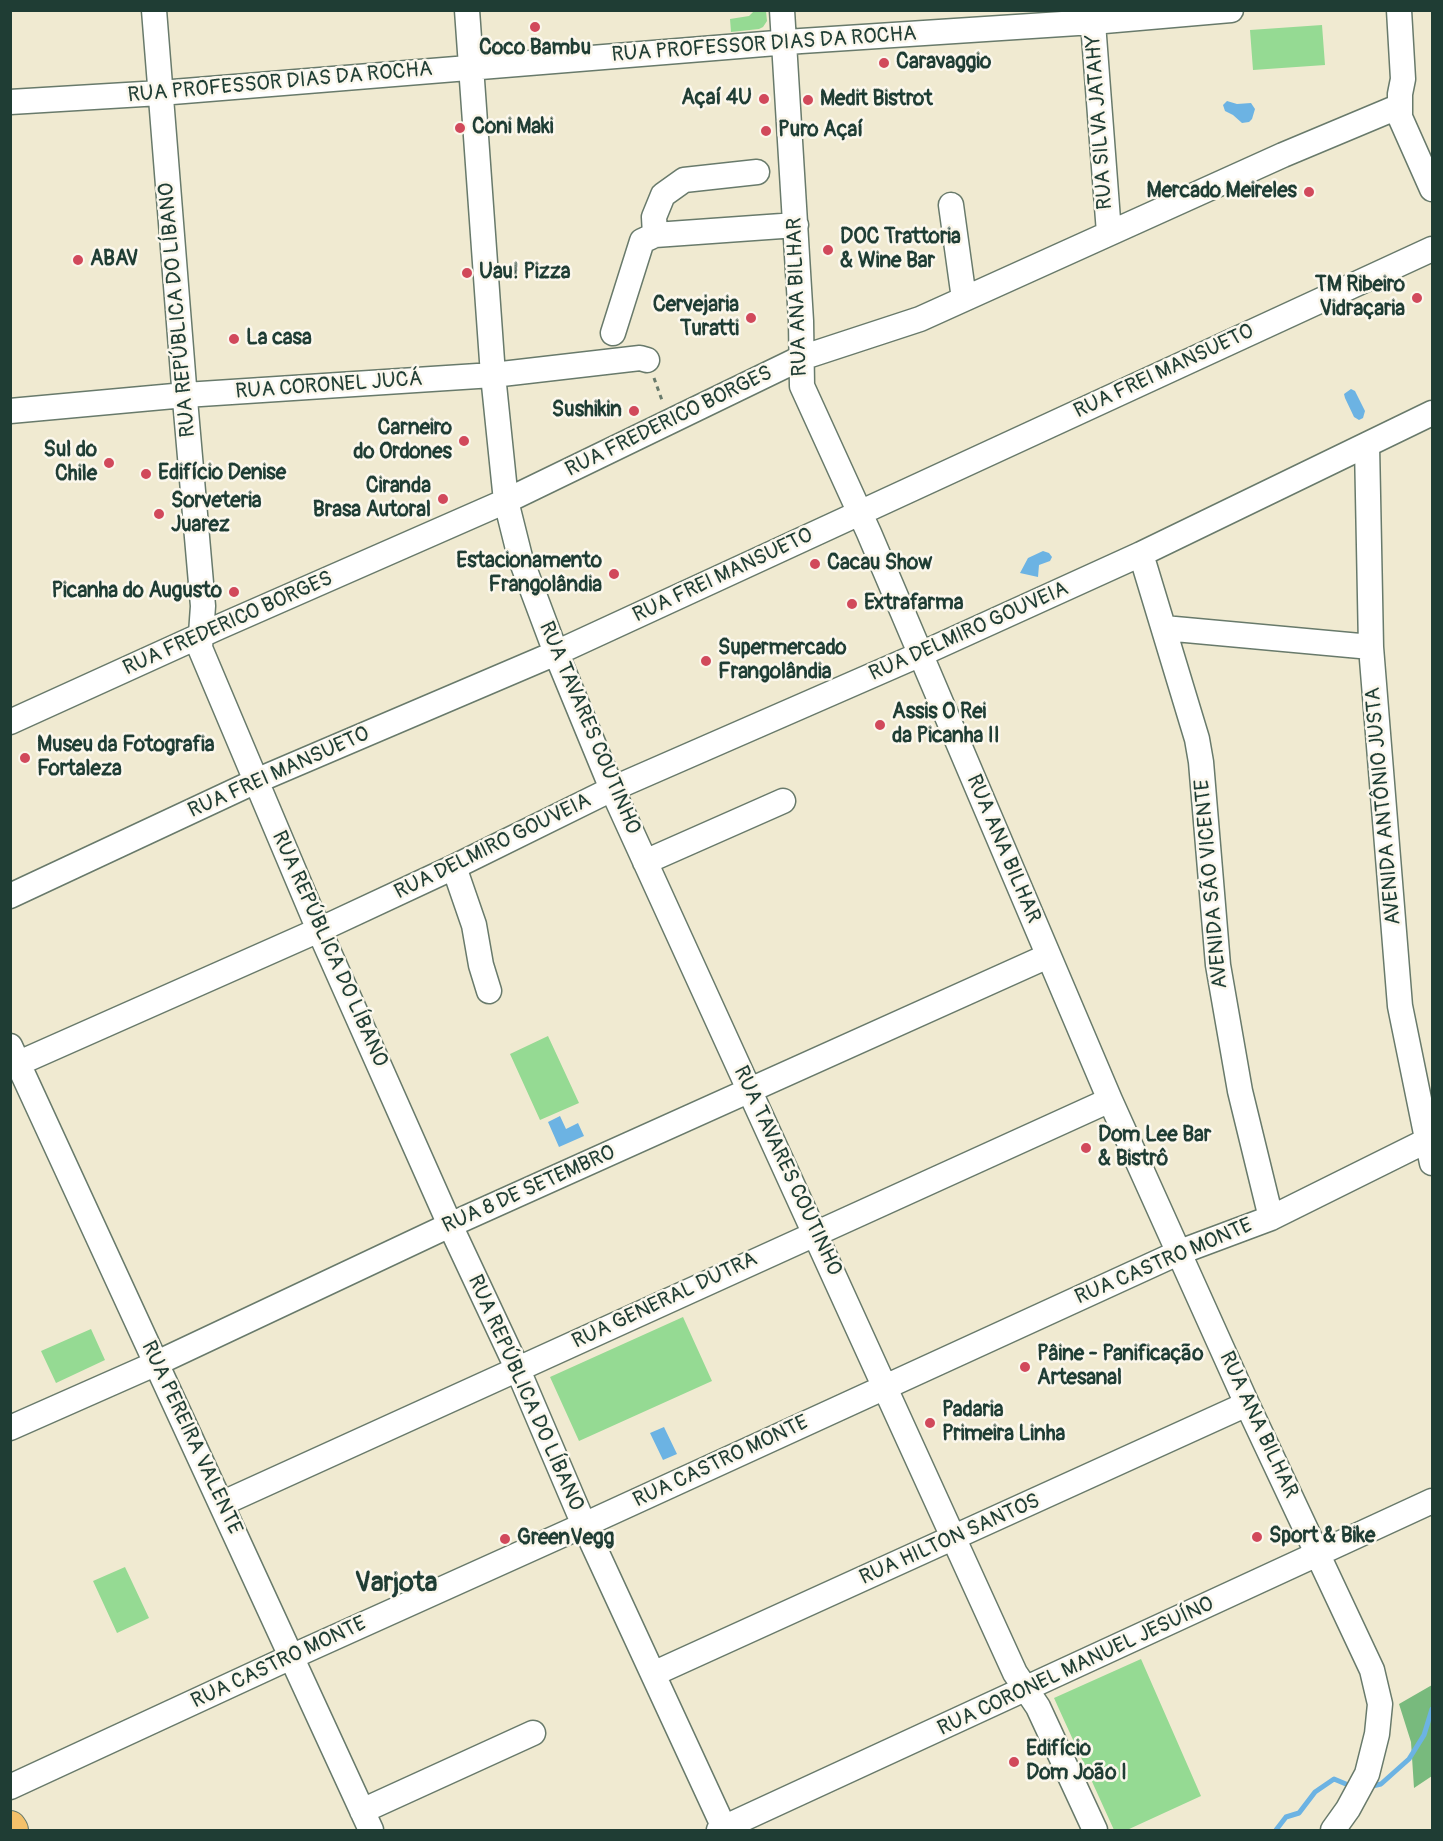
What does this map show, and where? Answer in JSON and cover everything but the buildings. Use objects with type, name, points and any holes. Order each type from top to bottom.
[{"type":"street","name":"RUA REPÚBLICA DO LÍBANO","points":[[154,10],[203,606],[200,648],[319,930],[450,1225],[518,1370],[584,1525],[722,1830]]},
{"type":"street","name":"RUA TAVARES COUTINHO","points":[[467,10],[493,375],[506,501],[520,557],[556,653],[612,789],[1015,1672],[1038,1707],[1095,1830]]},
{"type":"street","name":"RUA ANA BILHAR","points":[[782,10],[796,225],[802,386],[921,654],[1110,1100],[1247,1404],[1372,1670],[1380,1704],[1377,1734],[1367,1774],[1348,1809],[1333,1830]]},
{"type":"street","name":"RUA PROFESSOR DIAS DA ROCHA","points":[[10,102],[160,93],[1092,16],[1231,10]]},
{"type":"street","points":[[1399,10],[1403,79],[1400,117],[1432,189]]},
{"type":"street","name":"RUA SILVA JATAHY","points":[[1092,16],[1109,233]]},
{"type":"street","name":"RUA FREDERICO BORGES","points":[[10,722],[506,501],[801,358],[920,319],[1283,155],[1400,106]]},
{"type":"street","points":[[655,235],[654,218],[663,195],[684,180],[757,172]]},
{"type":"street","points":[[951,205],[964,299]]},
{"type":"street","points":[[613,333],[642,241],[655,235],[796,225]]},
{"type":"street","name":"RUA FREI MANSUETO","points":[[10,896],[256,781],[556,653],[1432,249]]},
{"type":"street","name":"RUA CORONEL JUCÁ","points":[[10,411],[185,395],[493,375],[640,358],[647,360]]},
{"type":"street","name":"RUA DELMIRO GOUVEIA","points":[[13,1059],[319,930],[612,789],[921,654],[1141,554],[1432,413]]},
{"type":"street","name":"AVENIDA ANTÔNIO JUSTA","points":[[1367,445],[1371,647],[1400,1006],[1431,1148]]},
{"type":"street","name":"AVENIDA SÃO VICENTE","points":[[1141,554],[1197,739],[1201,762],[1218,965],[1240,1091],[1271,1218]]},
{"type":"street","points":[[1164,628],[1371,647]]},
{"type":"street","points":[[645,862],[783,801]]},
{"type":"street","points":[[454,867],[474,925],[481,965],[489,991]]},
{"type":"street","name":"RUA 8 DE SETEMBRO","points":[[10,1428],[157,1363],[450,1225],[1048,956]]},
{"type":"street","name":"RUA PEREIRA VALENTE","points":[[13,1059],[157,1363],[366,1821]]},
{"type":"street","name":"RUA GENERAL DUTRA","points":[[221,1504],[1110,1100]]},
{"type":"street","name":"RUA CASTRO MONTE","points":[[10,1787],[1180,1252],[1271,1218],[1431,1148]]},
{"type":"street","name":"RUA HILTON SANTOS","points":[[652,1674],[1247,1404]]},
{"type":"street","name":"RUA CORONEL MANUEL JESUÍNO","points":[[722,1830],[1432,1501]]},
{"type":"street","points":[[366,1821],[533,1733]]},
{"type":"path","points":[[647,360],[666,411]]},
{"type":"green space","points":[[754,11],[766,11],[767,21],[763,27],[731,32],[730,19],[749,16]]},
{"type":"green space","points":[[1322,25],[1325,65],[1253,70],[1250,30]]},
{"type":"green space","points":[[548,1036],[579,1103],[540,1120],[510,1054]]},
{"type":"green space","points":[[683,1317],[712,1381],[579,1441],[550,1377]]},
{"type":"green space","points":[[91,1329],[105,1360],[56,1383],[41,1351]]},
{"type":"green space","points":[[125,1567],[149,1618],[117,1633],[93,1581]]},
{"type":"green space","points":[[1141,1659],[1201,1796],[1127,1830],[1114,1830],[1054,1698]]},
{"type":"green space","points":[[1432,1685],[1432,1776],[1414,1788],[1411,1742],[1399,1704]]},
{"type":"water","points":[[1227,101],[1237,104],[1251,103],[1255,109],[1252,119],[1242,123],[1225,111],[1223,105]]},
{"type":"water","points":[[1351,389],[1355,391],[1365,411],[1363,418],[1359,420],[1354,417],[1345,398],[1344,394]]},
{"type":"water","points":[[1043,551],[1052,557],[1050,561],[1039,565],[1038,577],[1020,573],[1028,558]]},
{"type":"water","points":[[560,1116],[566,1129],[578,1123],[584,1136],[559,1147],[548,1122]]},
{"type":"water","points":[[664,1427],[677,1454],[663,1460],[650,1433]]},
{"type":"waterway","points":[[1368,1787],[1381,1784],[1409,1759],[1424,1735],[1432,1709]]},
{"type":"waterway","points":[[1276,1830],[1286,1817],[1299,1813],[1315,1792],[1334,1779],[1353,1787]]},
{"type":"place","name":"Coco Bambu","points":[[535,27]]},
{"type":"place","name":"Caravaggio","points":[[884,63]]},
{"type":"place","name":"Açaí 4U","points":[[764,99]]},
{"type":"place","name":"Medit Bistrot","points":[[808,100]]},
{"type":"place","name":"Coni Maki","points":[[460,128]]},
{"type":"place","name":"Puro Açaí","points":[[766,131]]},
{"type":"place","name":"Mercado Meireles","points":[[1309,192]]},
{"type":"place","name":"DOC Trattoria & Wine Bar","points":[[828,250]]},
{"type":"place","name":"ABAV","points":[[78,260]]},
{"type":"place","name":"Uau! Pizza","points":[[467,273]]},
{"type":"place","name":"TM Ribeiro Vidraçaria","points":[[1417,298]]},
{"type":"place","name":"Cervejaria Turatti","points":[[751,318]]},
{"type":"place","name":"La casa","points":[[234,339]]},
{"type":"place","name":"Sushikin","points":[[634,411]]},
{"type":"place","name":"Carneiro do Ordones","points":[[464,441]]},
{"type":"place","name":"Sul do Chile","points":[[109,463]]},
{"type":"place","name":"Edifício Denise","points":[[146,474]]},
{"type":"place","name":"Ciranda Brasa Autoral","points":[[443,499]]},
{"type":"place","name":"Sorveteria Juarez","points":[[159,514]]},
{"type":"place","name":"Cacau Show","points":[[815,564]]},
{"type":"place","name":"Estacionamento Frangolândia","points":[[614,574]]},
{"type":"place","name":"Picanha do Augusto","points":[[234,592]]},
{"type":"place","name":"Extrafarma","points":[[852,604]]},
{"type":"place","name":"Supermercado Frangolândia","points":[[706,661]]},
{"type":"place","name":"Assis O Rei da Picanha II","points":[[880,725]]},
{"type":"place","name":"Museu da Fotografia Fortaleza","points":[[25,758]]},
{"type":"place","name":"Dom Lee Bar & Bistrô","points":[[1086,1148]]},
{"type":"place","name":"Pâine - Panificação Artesanal","points":[[1025,1367]]},
{"type":"place","name":"Padaria Primeira Linha","points":[[930,1423]]},
{"type":"place","name":"Sport & Bike","points":[[1257,1537]]},
{"type":"place","name":"GreenVegg","points":[[505,1539]]},
{"type":"place","name":"Edifício Dom João I","points":[[1014,1762]]},
{"type":"district","name":"Varjota","points":[[396,1584]]}]
